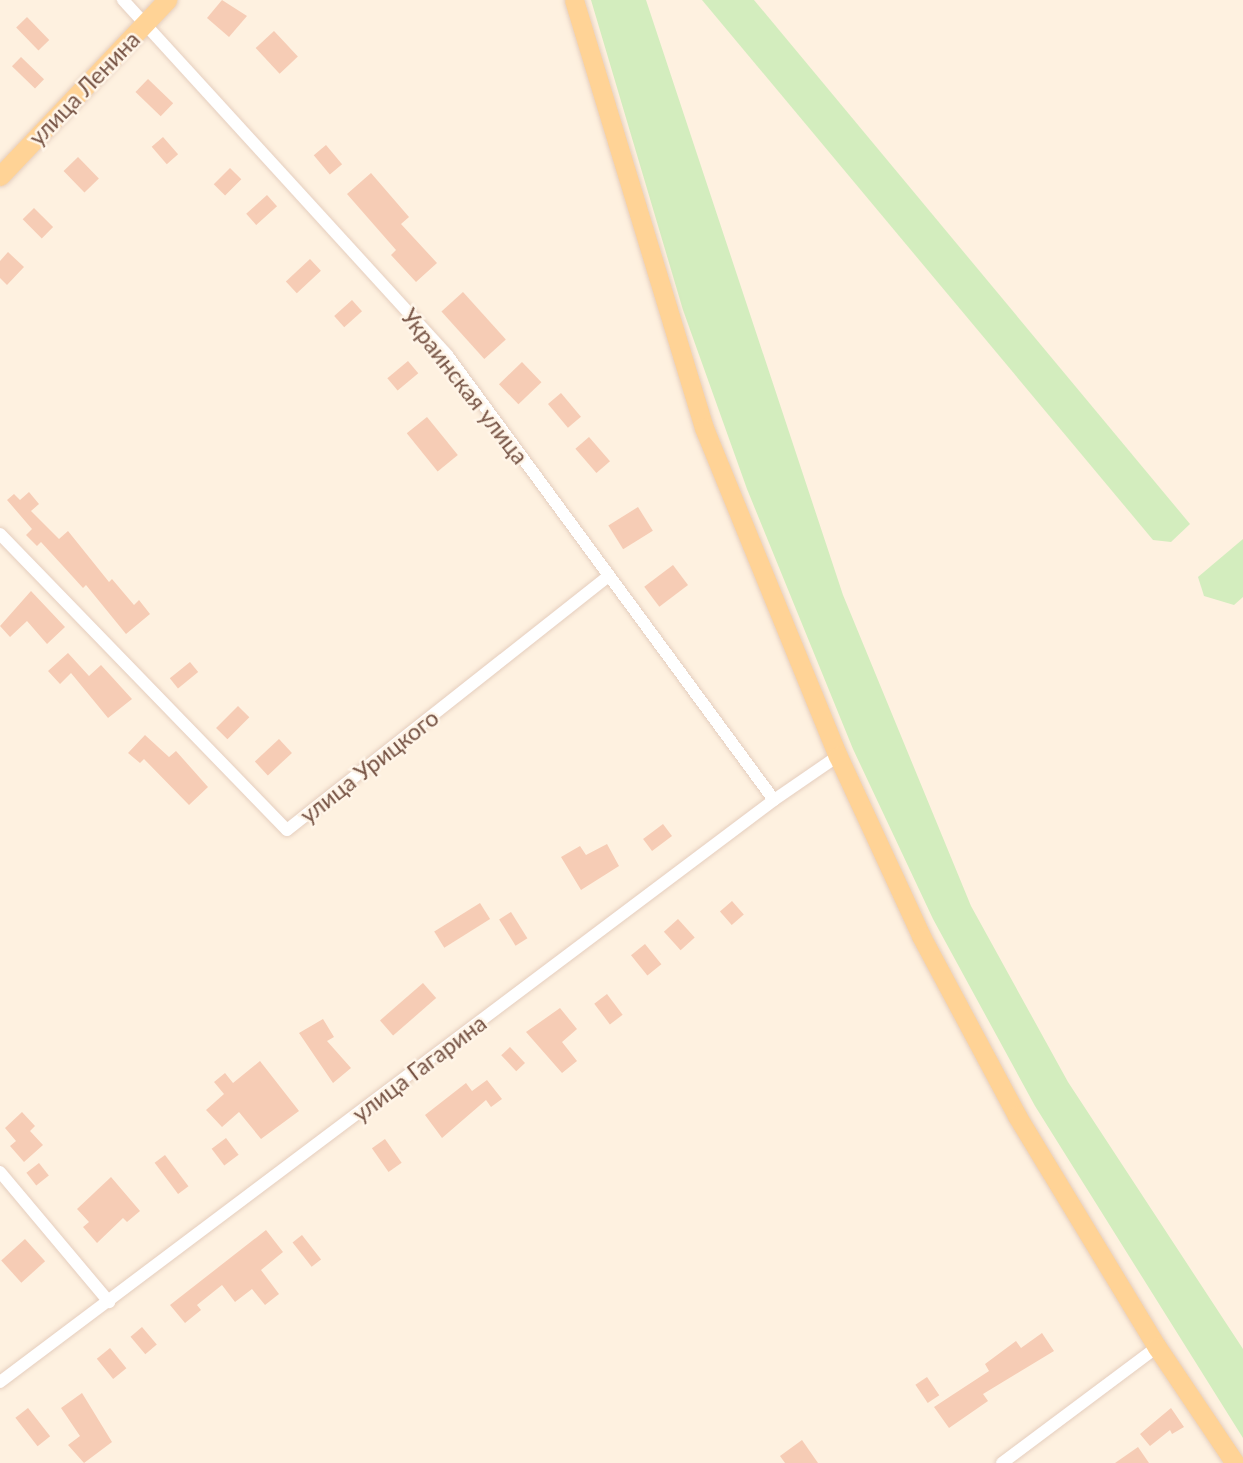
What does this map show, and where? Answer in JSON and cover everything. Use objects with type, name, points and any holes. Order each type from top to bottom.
[{"type":"main road","name":"улица Ленина","points":[[0,176],[167,0]]},
{"type":"main road","points":[[574,0],[701,417],[838,756],[964,1022],[1157,1347],[1235,1463]]},
{"type":"street","name":"Украинская улица","points":[[123,0],[447,355],[774,800]]},
{"type":"street","name":"улица Урицкого","points":[[0,534],[287,830],[609,576]]},
{"type":"street","name":"улица Гагарина","points":[[0,1382],[109,1303],[774,800],[838,756]]},
{"type":"street","points":[[0,1171],[109,1303]]},
{"type":"street","points":[[1002,1463],[1157,1347]]},
{"type":"green space","points":[[591,0],[646,0],[843,595],[971,906],[1068,1082],[1243,1349],[1243,1438],[1035,1106],[933,919],[853,749],[747,489],[683,310]]},
{"type":"green space","points":[[702,0],[754,0],[1190,524],[1171,542],[1153,540]]},
{"type":"green space","points":[[1243,539],[1243,597],[1234,605],[1204,596],[1198,577]]},
{"type":"building","points":[[222,0],[247,16],[229,37],[207,18]]},
{"type":"building","points":[[27,17],[49,40],[38,50],[16,27]]},
{"type":"building","points":[[274,31],[298,57],[280,74],[256,48]]},
{"type":"building","points":[[21,57],[44,79],[35,89],[12,66]]},
{"type":"building","points":[[148,79],[173,103],[161,116],[135,92]]},
{"type":"building","points":[[163,137],[178,154],[167,164],[152,147]]},
{"type":"building","points":[[326,145],[342,164],[330,174],[314,155]]},
{"type":"building","points":[[78,157],[99,179],[84,192],[64,171]]},
{"type":"building","points":[[230,168],[241,179],[225,196],[214,184]]},
{"type":"building","points":[[371,173],[409,217],[401,224],[437,263],[416,282],[391,255],[396,250],[347,194]]},
{"type":"building","points":[[267,195],[277,206],[256,225],[246,214]]},
{"type":"building","points":[[34,208],[53,227],[42,238],[23,219]]},
{"type":"building","points":[[8,252],[24,267],[7,285],[0,278],[0,261]]},
{"type":"building","points":[[310,259],[321,271],[297,293],[286,282]]},
{"type":"building","points":[[463,292],[506,340],[484,359],[441,311]]},
{"type":"building","points":[[352,300],[362,311],[344,327],[334,316]]},
{"type":"building","points":[[408,361],[418,373],[398,391],[387,378]]},
{"type":"building","points":[[522,362],[541,382],[518,404],[499,384]]},
{"type":"building","points":[[561,393],[581,417],[568,428],[548,404]]},
{"type":"building","points":[[427,417],[458,455],[438,471],[407,433]]},
{"type":"building","points":[[589,437],[610,461],[596,473],[575,449]]},
{"type":"building","points":[[29,492],[39,504],[31,511],[59,539],[68,531],[109,582],[112,579],[134,605],[139,600],[150,614],[126,634],[86,585],[83,588],[41,542],[37,546],[26,535],[32,529],[7,500],[14,494],[20,500]]},
{"type":"building","points":[[638,507],[653,531],[623,549],[608,526]]},
{"type":"building","points":[[673,565],[688,585],[659,607],[644,587]]},
{"type":"building","points":[[31,591],[65,627],[47,644],[27,621],[10,637],[0,626]]},
{"type":"building","points":[[68,653],[89,676],[101,665],[132,699],[108,718],[71,673],[60,684],[48,671]]},
{"type":"building","points":[[190,662],[198,672],[178,688],[170,678]]},
{"type":"building","points":[[238,706],[249,717],[227,739],[216,728]]},
{"type":"building","points":[[145,735],[169,757],[176,751],[208,787],[189,805],[144,759],[140,763],[128,753]]},
{"type":"building","points":[[279,739],[292,753],[268,775],[255,762]]},
{"type":"building","points":[[663,824],[672,836],[652,851],[643,839]]},
{"type":"building","points":[[607,844],[619,866],[581,890],[561,857],[580,846],[586,855]]},
{"type":"building","points":[[732,901],[744,915],[732,925],[720,911]]},
{"type":"building","points":[[480,903],[490,919],[444,948],[434,932]]},
{"type":"building","points":[[511,912],[527,938],[516,946],[499,919]]},
{"type":"building","points":[[678,919],[695,938],[681,950],[664,932]]},
{"type":"building","points":[[645,944],[661,964],[647,976],[631,955]]},
{"type":"building","points":[[423,983],[436,998],[393,1035],[380,1020]]},
{"type":"building","points":[[607,994],[623,1015],[610,1024],[594,1004]]},
{"type":"building","points":[[560,1008],[577,1029],[562,1042],[577,1061],[562,1073],[526,1032]]},
{"type":"building","points":[[323,1019],[334,1037],[327,1041],[351,1068],[333,1083],[299,1033]]},
{"type":"building","points":[[510,1047],[525,1063],[516,1071],[501,1055]]},
{"type":"building","points":[[260,1061],[299,1111],[261,1139],[239,1112],[222,1127],[206,1110],[224,1094],[214,1082],[225,1073],[233,1083]]},
{"type":"building","points":[[487,1080],[502,1099],[491,1107],[486,1100],[442,1138],[425,1115],[466,1083],[472,1091]]},
{"type":"building","points":[[22,1112],[35,1126],[30,1131],[43,1145],[24,1162],[10,1146],[16,1141],[5,1128]]},
{"type":"building","points":[[226,1138],[239,1155],[224,1166],[212,1149]]},
{"type":"building","points":[[385,1139],[402,1163],[389,1172],[372,1148]]},
{"type":"building","points":[[165,1155],[188,1186],[178,1194],[155,1163]]},
{"type":"building","points":[[39,1163],[49,1176],[36,1185],[26,1173]]},
{"type":"building","points":[[111,1177],[140,1211],[127,1222],[123,1218],[97,1243],[83,1227],[89,1222],[77,1209]]},
{"type":"building","points":[[266,1230],[283,1252],[261,1270],[279,1294],[265,1305],[252,1289],[235,1302],[222,1285],[197,1305],[201,1310],[185,1323],[170,1305]]},
{"type":"building","points":[[302,1235],[321,1259],[312,1267],[293,1242]]},
{"type":"building","points":[[25,1239],[45,1261],[21,1283],[1,1260]]},
{"type":"building","points":[[142,1327],[157,1345],[145,1354],[131,1337]]},
{"type":"building","points":[[1042,1333],[1054,1351],[983,1394],[988,1401],[949,1428],[934,1407],[989,1371],[985,1364],[1016,1341],[1021,1348]]},
{"type":"building","points":[[110,1348],[126,1368],[113,1379],[97,1359]]},
{"type":"building","points":[[927,1377],[939,1395],[928,1403],[915,1385]]},
{"type":"building","points":[[82,1393],[112,1442],[84,1463],[68,1445],[80,1436],[61,1408]]},
{"type":"building","points":[[28,1408],[50,1436],[38,1446],[15,1418]]},
{"type":"building","points":[[1171,1408],[1184,1427],[1172,1434],[1170,1430],[1150,1446],[1140,1434]]},
{"type":"building","points":[[802,1440],[818,1463],[785,1463],[780,1456]]},
{"type":"building","points":[[1138,1447],[1149,1463],[1115,1463]]}]
